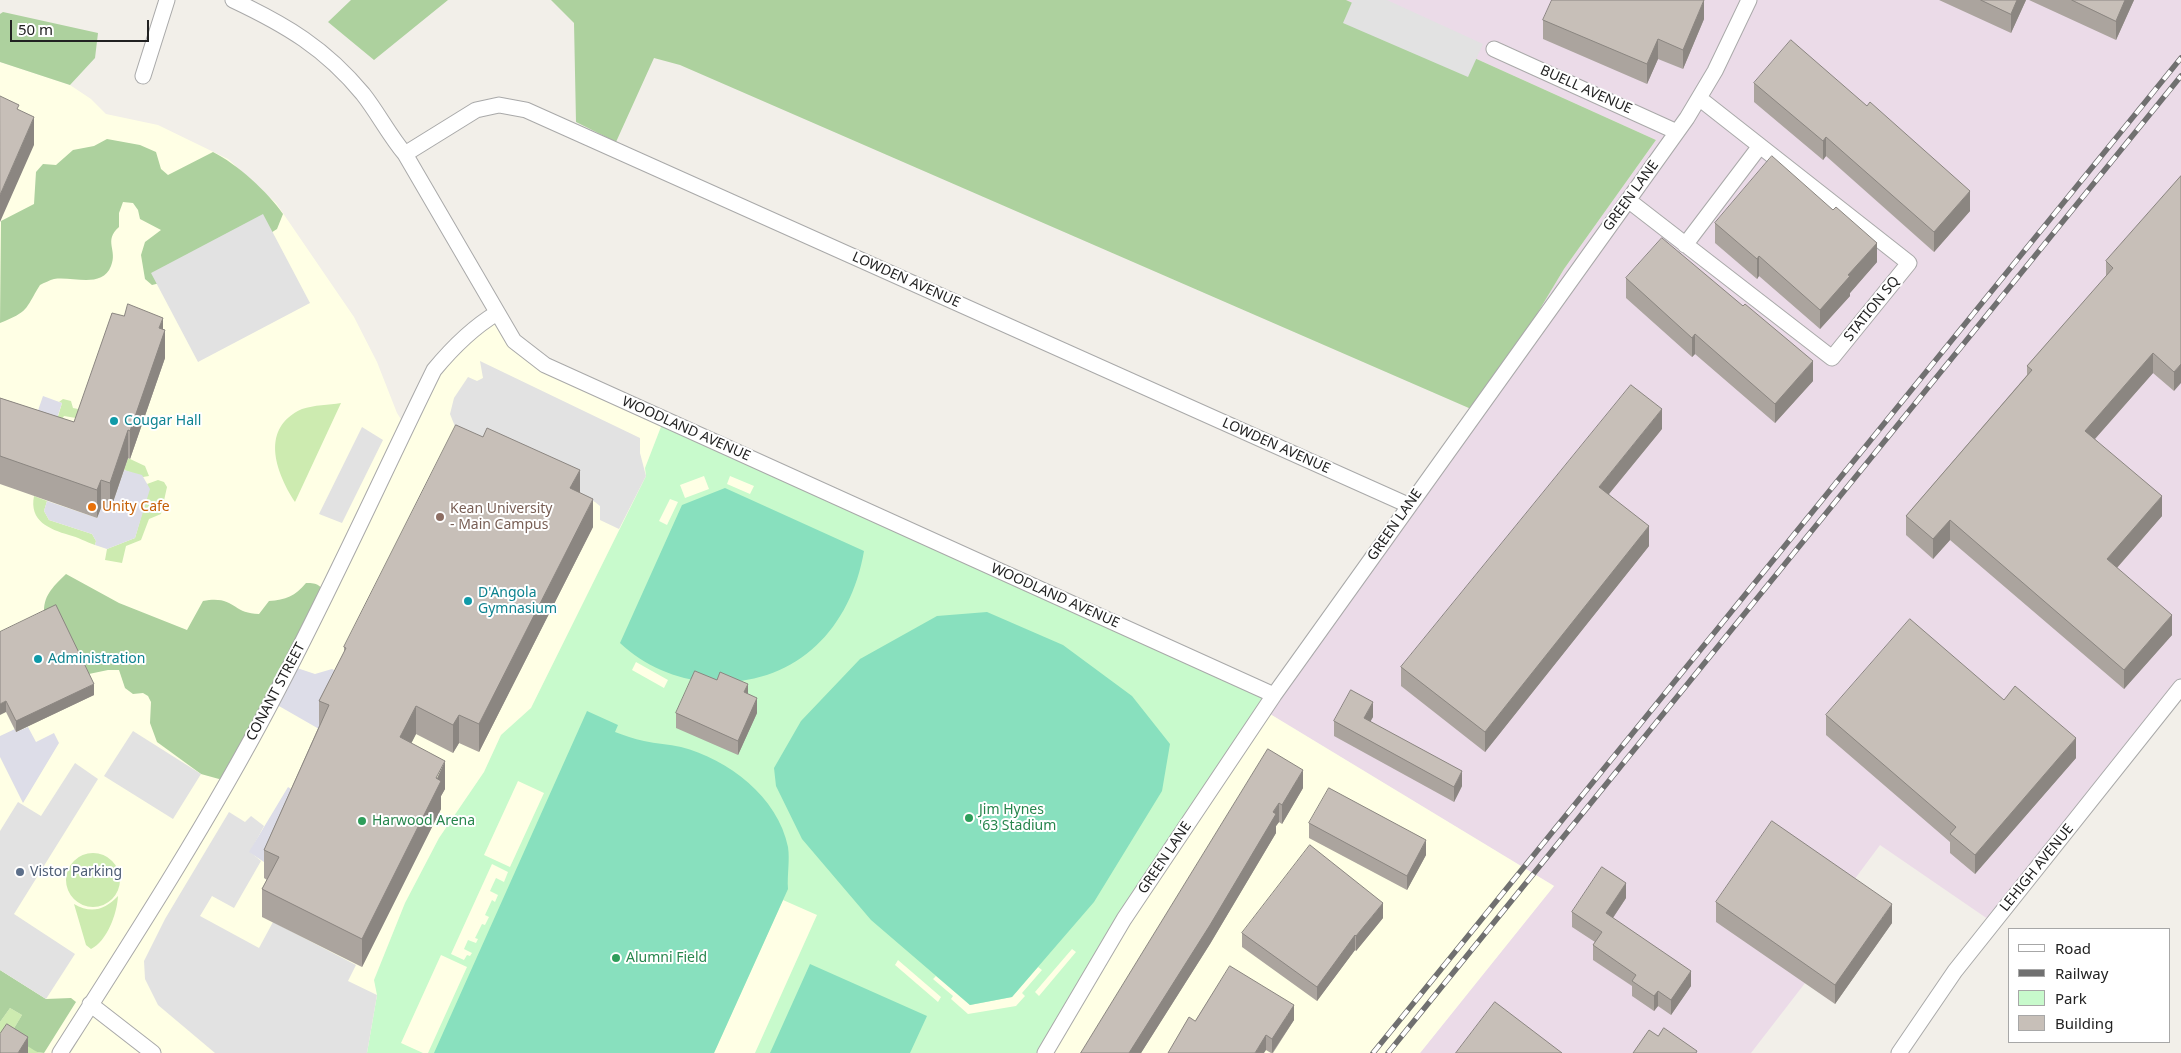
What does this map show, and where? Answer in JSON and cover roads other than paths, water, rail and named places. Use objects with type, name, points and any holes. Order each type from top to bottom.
[{"type":"street","points":[[143,76],[167,0]]},
{"type":"street","name":"WOODLAND AVENUE","points":[[233,0],[303,38],[332,60],[364,96],[392,139],[405,154],[514,341],[545,365],[1274,695]]},
{"type":"street","name":"GREEN LANE","points":[[1045,1053],[1124,919],[1274,695],[1678,132],[1716,71],[1750,0]]},
{"type":"street","name":"BUELL AVENUE","points":[[1494,49],[1678,132]]},
{"type":"street","name":"STATION SQ","points":[[1628,200],[1832,358],[1909,263],[1700,98]]},
{"type":"street","name":"LOWDEN AVENUE","points":[[405,154],[476,110],[499,105],[526,110],[1408,506]]},
{"type":"street","points":[[1685,245],[1760,146]]},
{"type":"street","name":"CONANT STREET","points":[[60,1053],[178,861],[272,702],[312,624],[434,370],[454,346],[478,324],[497,313]]},
{"type":"street","name":"LEHIGH AVENUE","points":[[1899,1053],[1955,970],[2181,687]]},
{"type":"street","points":[[90,1004],[152,1053]]},
{"type":"railway","points":[[1373,1053],[2181,58]]},
{"type":"railway","points":[[1388,1053],[2181,76]]},
{"type":"place","name":"Cougar Hall","points":[[114,421]]},
{"type":"place","name":"Unity Cafe","points":[[92,507]]},
{"type":"place","name":"Kean University - Main Campus","points":[[440,517]]},
{"type":"place","name":"D'Angola Gymnasium","points":[[468,601]]},
{"type":"place","name":"Administration","points":[[38,659]]},
{"type":"place","name":"Jim Hynes '63 Stadium","points":[[969,818]]},
{"type":"place","name":"Harwood Arena","points":[[362,821]]},
{"type":"place","name":"Vistor Parking","points":[[20,872]]},
{"type":"place","name":"Alumni Field","points":[[616,958]]}]
